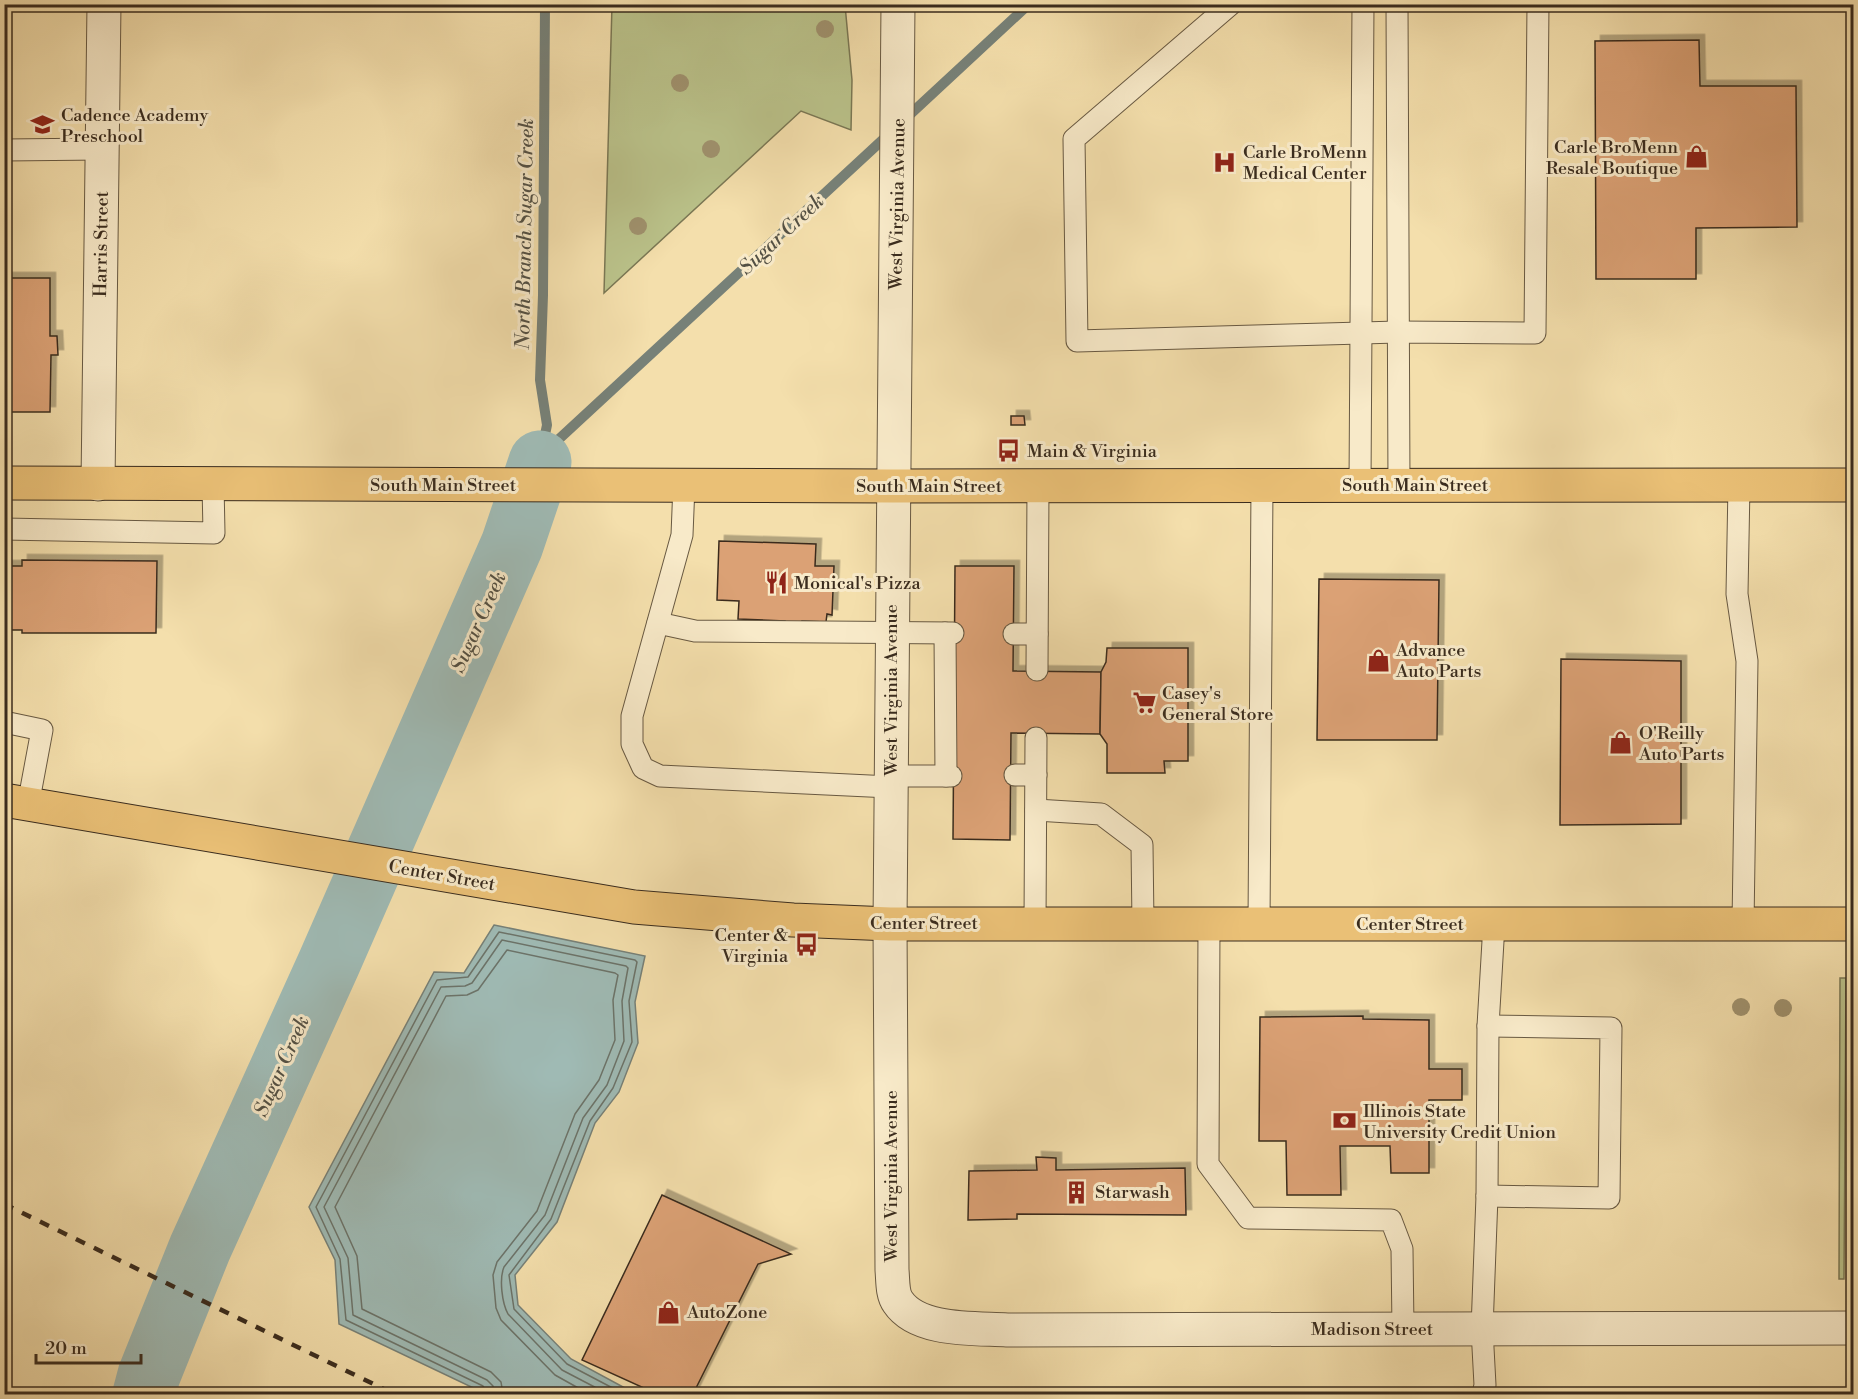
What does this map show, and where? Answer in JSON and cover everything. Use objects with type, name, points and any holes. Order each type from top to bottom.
[{"type":"main road","name":"South Main Street","points":[[4,483],[892,486],[1854,484]]},
{"type":"main road","name":"Center Street","points":[[16,803],[634,907],[793,920],[890,924],[1854,924]]},
{"type":"street","name":"Harris Street","points":[[98,484],[104,4]]},
{"type":"street","name":"West Virginia Avenue","points":[[898,19],[890,782],[892,1270],[898,1302]]},
{"type":"street","name":"Madison Street","points":[[898,1302],[916,1318],[947,1327],[1007,1330],[1854,1328]]},
{"type":"lane","points":[[1230,4],[1074,139],[1077,341],[1398,332],[1535,333],[1538,4]]},
{"type":"lane","points":[[1360,485],[1363,4]]},
{"type":"lane","points":[[1397,4],[1399,485]]},
{"type":"lane","points":[[4,150],[102,148]]},
{"type":"lane","points":[[4,529],[214,533],[213,484]]},
{"type":"lane","points":[[1739,484],[1737,594],[1747,661],[1743,924]]},
{"type":"lane","points":[[658,623],[695,631],[949,633],[948,776],[890,782],[660,776],[643,768],[632,744],[632,716],[682,535],[674,485]]},
{"type":"lane","points":[[1259,924],[1263,485]]},
{"type":"lane","points":[[1036,670],[1038,486]]},
{"type":"lane","points":[[1014,633],[1037,634]]},
{"type":"lane","points":[[4,722],[42,730],[16,803]]},
{"type":"lane","points":[[1035,924],[1036,810],[1025,775],[1036,738]]},
{"type":"lane","points":[[1036,810],[1101,814],[1142,845],[1143,924]]},
{"type":"lane","points":[[1209,924],[1208,1164],[1248,1218],[1391,1220],[1402,1249],[1403,1329]]},
{"type":"lane","points":[[1483,1395],[1485,1384],[1482,1329],[1487,1197],[1488,1026],[1494,924]]},
{"type":"lane","points":[[1487,1197],[1609,1198],[1611,1028],[1488,1026]]},
{"type":"green space","points":[[612,5],[845,5],[852,80],[851,130],[801,111],[604,293]]},
{"type":"green space","points":[[1840,978],[1846,978],[1844,1279],[1839,1279]]},
{"type":"water","points":[[494,925],[645,956],[635,1002],[638,1043],[619,1092],[595,1123],[557,1222],[515,1275],[518,1305],[571,1359],[636,1394],[486,1394],[339,1324],[335,1260],[309,1207],[434,972],[464,973]]},
{"type":"building","name":"Carle BroMenn Resale Boutique","points":[[1699,40],[1700,86],[1796,86],[1797,227],[1696,228],[1696,279],[1596,279],[1595,41]]},
{"type":"building","points":[[4,278],[50,278],[50,336],[57,336],[58,355],[51,355],[50,412],[4,412]]},
{"type":"building","points":[[1011,416],[1024,416],[1025,425],[1011,425]]},
{"type":"building","name":"Monical's Pizza","points":[[719,541],[816,544],[815,566],[834,566],[832,615],[827,614],[826,622],[802,621],[802,630],[785,629],[785,621],[738,619],[739,601],[717,600]]},
{"type":"building","points":[[22,560],[157,561],[156,633],[22,633],[22,630],[4,630],[4,566],[22,566]]},
{"type":"building","points":[[955,566],[1014,566],[1013,671],[1101,672],[1100,734],[1011,733],[1010,840],[953,839]]},
{"type":"building","name":"Advance Auto Parts","points":[[1319,579],[1439,580],[1437,740],[1317,740]]},
{"type":"building","name":"Casey's General Store","points":[[1107,648],[1188,648],[1188,761],[1164,761],[1165,773],[1107,773],[1107,744],[1100,734],[1101,672],[1106,662]]},
{"type":"building","name":"O'Reilly Auto Parts","points":[[1561,659],[1681,661],[1681,824],[1560,825]]},
{"type":"building","name":"Illinois State University Credit Union","points":[[1363,1016],[1363,1019],[1429,1020],[1429,1069],[1462,1069],[1462,1100],[1429,1100],[1429,1173],[1391,1173],[1390,1146],[1340,1146],[1341,1195],[1287,1195],[1286,1141],[1259,1141],[1260,1017]]},
{"type":"building","name":"Starwash","points":[[1036,1157],[1056,1158],[1056,1170],[1185,1168],[1186,1215],[1017,1214],[1017,1219],[968,1220],[969,1171],[1037,1170]]},
{"type":"building","name":"AutoZone","points":[[662,1195],[791,1254],[758,1264],[693,1394],[657,1394],[582,1360]]},
{"type":"waterway","name":"North Branch Sugar Creek","points":[[540,459],[547,425],[540,380],[543,295],[545,4]]},
{"type":"waterway","name":"Sugar Creek","points":[[904,120],[1029,4]]},
{"type":"waterway","name":"Sugar Creek","points":[[540,462],[559,439],[890,133]]},
{"type":"waterway","name":"Sugar Creek","points":[[144,1394],[149,1375],[200,1248],[329,963],[512,545],[540,462]]},
{"type":"railway","points":[[4,1204],[394,1394]]},
{"type":"place","name":"Cadence Academy Preschool","points":[[43,125]]},
{"type":"place","name":"Carle BroMenn Resale Boutique","points":[[1696,157]]},
{"type":"place","name":"Carle BroMenn Medical Center","points":[[1225,162]]},
{"type":"place","name":"Main & Virginia","points":[[1009,451]]},
{"type":"place","name":"Monical's Pizza","points":[[776,583]]},
{"type":"place","name":"Advance Auto Parts","points":[[1378,660]]},
{"type":"place","name":"Casey's General Store","points":[[1144,703]]},
{"type":"place","name":"O'Reilly Auto Parts","points":[[1621,743]]},
{"type":"place","name":"Center & Virginia","points":[[806,945]]},
{"type":"place","name":"Illinois State University Credit Union","points":[[1345,1121]]},
{"type":"place","name":"Starwash","points":[[1077,1192]]},
{"type":"place","name":"AutoZone","points":[[669,1312]]}]
